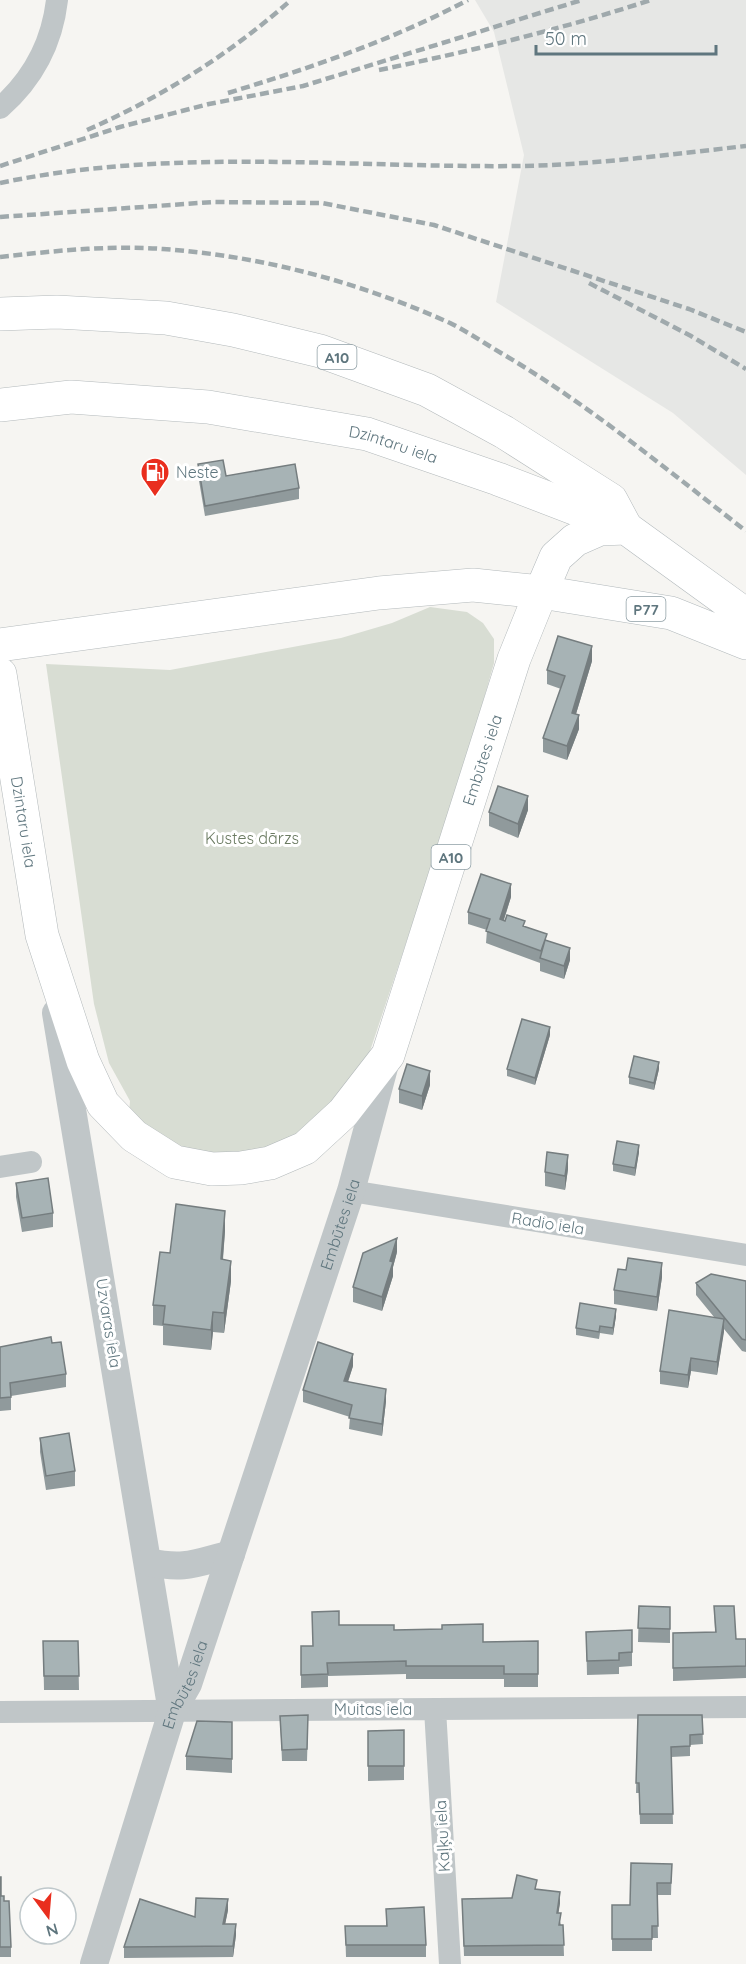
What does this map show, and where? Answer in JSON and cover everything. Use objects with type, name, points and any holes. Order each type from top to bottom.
[{"type":"main road","name":"A10","points":[[0,314],[57,312],[166,318],[233,330],[320,351],[427,390],[504,432],[611,500],[626,528]]},
{"type":"main road","name":"Dzintaru iela","points":[[0,405],[71,397],[208,407],[367,434],[498,479],[626,528],[746,615]]},
{"type":"main road","name":"Embūtes iela","points":[[388,1055],[514,659],[556,557],[575,540],[600,529],[626,528]]},
{"type":"main road","points":[[0,645],[379,593],[473,585],[541,592]]},
{"type":"main road","name":"P77","points":[[541,592],[671,613],[746,643]]},
{"type":"main road","name":"Dzintaru iela","points":[[0,674],[42,934]]},
{"type":"main road","name":"A10","points":[[42,934],[83,1061],[103,1104],[134,1136],[175,1162],[212,1169],[242,1168],[270,1162],[305,1148],[343,1113],[388,1055]]},
{"type":"street","points":[[0,108],[34,72],[54,27],[57,0]]},
{"type":"street","name":"Uzvaras iela","points":[[42,934],[172,1712]]},
{"type":"street","name":"Embūtes iela","points":[[94,1964],[172,1712],[188,1684],[351,1191],[388,1055]]},
{"type":"street","points":[[0,1167],[31,1162]]},
{"type":"street","name":"Radio iela","points":[[351,1191],[746,1255]]},
{"type":"street","points":[[148,1562],[173,1567],[195,1565],[231,1554]]},
{"type":"street","name":"Muitas iela","points":[[0,1712],[746,1707]]},
{"type":"street","name":"Kaļķu iela","points":[[435,1708],[450,1964]]},
{"type":"shaded area","points":[[475,0],[746,0],[746,475],[673,413],[496,302],[524,155],[494,32]]},
{"type":"green space","name":"Kustes dārzs","points":[[430,607],[467,612],[483,623],[494,639],[494,663],[463,772],[368,1057],[315,1126],[265,1151],[206,1155],[177,1147],[129,1114],[130,1101],[109,1063],[94,1004],[46,664],[170,670],[341,638],[392,623]]},
{"type":"building","points":[[223,460],[226,476],[295,464],[299,488],[205,506],[198,464]]},
{"type":"building","points":[[558,636],[592,646],[572,713],[579,715],[567,746],[543,738],[565,676],[547,670]]},
{"type":"building","points":[[498,786],[528,796],[518,824],[489,812]]},
{"type":"building","points":[[481,874],[511,884],[500,919],[505,921],[507,915],[525,921],[523,926],[547,934],[541,951],[486,931],[490,919],[468,912]]},
{"type":"building","points":[[545,940],[570,948],[564,966],[540,958]]},
{"type":"building","points":[[522,1019],[550,1027],[535,1078],[507,1069]]},
{"type":"building","points":[[634,1056],[659,1062],[654,1083],[629,1077]]},
{"type":"building","points":[[407,1064],[430,1071],[422,1096],[399,1089]]},
{"type":"building","points":[[617,1141],[639,1145],[635,1168],[613,1164]]},
{"type":"building","points":[[547,1152],[568,1155],[565,1176],[545,1172]]},
{"type":"building","points":[[48,1178],[53,1213],[22,1218],[16,1183]]},
{"type":"building","points":[[176,1204],[225,1211],[221,1259],[231,1261],[224,1313],[213,1312],[211,1330],[163,1324],[165,1306],[153,1305],[160,1252],[170,1253]]},
{"type":"building","points":[[397,1238],[390,1261],[393,1262],[382,1297],[353,1287],[363,1253]]},
{"type":"building","points":[[628,1258],[662,1263],[657,1297],[614,1290],[618,1269],[626,1270]]},
{"type":"building","points":[[711,1274],[746,1281],[746,1340],[742,1339],[696,1283]]},
{"type":"building","points":[[580,1303],[616,1309],[613,1328],[600,1326],[599,1332],[576,1328]]},
{"type":"building","points":[[669,1310],[724,1319],[717,1362],[691,1358],[688,1375],[660,1371]]},
{"type":"building","points":[[51,1337],[52,1343],[61,1342],[66,1374],[10,1383],[11,1397],[0,1398],[0,1347]]},
{"type":"building","points":[[318,1342],[353,1354],[344,1381],[386,1389],[382,1424],[349,1418],[352,1405],[303,1390]]},
{"type":"building","points":[[69,1433],[75,1471],[46,1476],[40,1438]]},
{"type":"building","points":[[639,1606],[670,1607],[670,1629],[638,1628]]},
{"type":"building","points":[[714,1606],[734,1606],[736,1639],[746,1639],[746,1666],[673,1668],[673,1633],[716,1632]]},
{"type":"building","points":[[339,1611],[339,1625],[394,1625],[394,1630],[442,1629],[442,1625],[483,1624],[483,1642],[538,1641],[538,1674],[504,1674],[504,1666],[406,1666],[406,1661],[327,1663],[328,1674],[301,1675],[301,1646],[313,1646],[312,1612]]},
{"type":"building","points":[[632,1630],[632,1652],[619,1653],[619,1660],[587,1661],[586,1632]]},
{"type":"building","points":[[43,1641],[78,1641],[79,1676],[44,1676]]},
{"type":"building","points":[[308,1715],[307,1749],[282,1750],[280,1716]]},
{"type":"building","points":[[638,1715],[702,1715],[703,1734],[690,1735],[690,1746],[671,1747],[673,1814],[640,1814],[639,1783],[636,1783]]},
{"type":"building","points":[[197,1721],[232,1722],[232,1759],[186,1756]]},
{"type":"building","points":[[404,1730],[404,1766],[368,1766],[368,1731]]},
{"type":"building","points":[[631,1863],[672,1864],[671,1883],[657,1883],[658,1926],[652,1926],[652,1939],[612,1939],[612,1905],[630,1905]]},
{"type":"building","points":[[517,1875],[537,1880],[535,1889],[560,1892],[557,1913],[561,1913],[559,1925],[563,1925],[564,1945],[464,1946],[462,1899],[512,1898]]},
{"type":"building","points":[[0,1877],[1,1896],[4,1896],[4,1901],[9,1901],[11,1947],[0,1947]]},
{"type":"building","points":[[196,1898],[228,1899],[223,1924],[236,1924],[233,1946],[124,1947],[140,1899],[195,1917]]},
{"type":"building","points":[[424,1907],[426,1945],[346,1945],[345,1926],[387,1926],[386,1909]]},
{"type":"railway","points":[[87,130],[142,103],[194,73],[268,20],[291,0]]},
{"type":"railway","points":[[228,93],[351,52],[410,28],[468,0]]},
{"type":"railway","points":[[0,166],[120,127],[209,104],[303,86],[582,0]]},
{"type":"railway","points":[[379,70],[516,39],[651,0]]},
{"type":"railway","points":[[0,183],[64,172],[129,165],[259,162],[520,166],[633,159],[746,146]]},
{"type":"railway","points":[[0,217],[213,202],[322,203],[434,225],[689,309],[746,332]]},
{"type":"railway","points":[[0,257],[102,248],[163,249],[273,265],[310,273],[381,295],[450,323],[533,373],[626,438],[746,531]]},
{"type":"railway","points":[[589,283],[691,336],[746,369]]},
{"type":"place","name":"Neste","points":[[155,498]]}]
